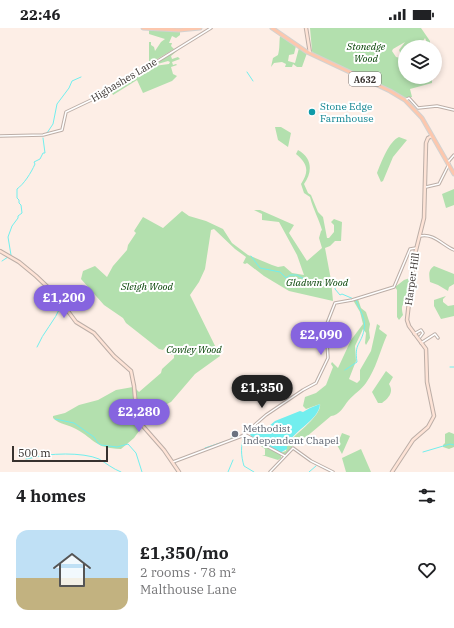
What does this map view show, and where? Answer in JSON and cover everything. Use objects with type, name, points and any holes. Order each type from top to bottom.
[{"type":"main road","points":[[143,28],[180,30],[200,28]]},
{"type":"main road","name":"A632","points":[[272,28],[310,53],[390,91],[405,100],[416,111],[433,136],[454,174]]},
{"type":"street","name":"Highashes Lane","points":[[0,136],[43,135],[62,130],[66,112],[101,96],[211,28]]},
{"type":"street","points":[[306,28],[310,53]]},
{"type":"street","points":[[405,100],[409,98],[418,108],[437,106],[454,110]]},
{"type":"street","name":"Harper Hill","points":[[392,472],[413,440],[428,427],[434,418],[434,408],[427,382],[426,349],[414,334],[406,320],[416,248],[424,218],[426,143],[428,138],[433,136]]},
{"type":"street","points":[[425,188],[439,184],[448,163],[454,155]]},
{"type":"street","points":[[420,236],[432,235],[446,246],[454,250]]},
{"type":"street","points":[[173,462],[244,434],[266,414],[302,390],[316,383],[328,358],[326,326],[335,303],[356,299],[394,287],[410,249],[416,248]]},
{"type":"street","points":[[0,251],[24,266],[50,289],[60,299],[76,322],[94,333],[114,356],[131,371],[134,381],[136,408],[142,426],[173,462],[179,472]]},
{"type":"street","points":[[414,334],[421,330],[423,333],[420,337]]},
{"type":"street","points":[[421,342],[435,334],[438,338]]},
{"type":"street","points":[[244,434],[285,456]]},
{"type":"street","points":[[270,472],[293,448],[311,461],[333,472]]},
{"type":"green space","name":"Stonedge Wood","points":[[310,28],[421,28],[429,40],[426,40],[425,38],[424,40],[398,40],[398,46],[392,51],[398,57],[398,84],[428,84],[410,89],[412,97],[405,98],[373,81],[313,54]]},
{"type":"green space","points":[[149,29],[180,31],[180,35],[176,38],[172,36],[169,43],[172,43],[171,46],[174,49],[149,64],[149,42],[151,42],[151,45],[154,47],[155,51],[165,39],[149,34]]},
{"type":"green space","points":[[280,36],[296,46],[294,54],[289,55],[288,61],[295,63],[299,48],[307,53],[302,67],[297,67],[293,64],[292,67],[285,67],[286,64],[282,62],[274,63],[271,67],[273,58],[278,55]]},
{"type":"green space","points":[[178,48],[178,50],[171,56],[172,59],[178,57],[180,59],[172,62],[173,65],[177,65],[171,67],[173,74],[177,76],[172,81],[143,93],[137,80],[113,95],[111,91],[149,67],[153,69],[154,66],[169,64],[170,62],[168,61],[151,66]]},
{"type":"green space","points":[[275,127],[281,127],[291,133],[288,147],[278,140]]},
{"type":"green space","points":[[399,137],[407,140],[393,157],[383,181],[381,182],[377,173],[383,158],[395,139]]},
{"type":"green space","points":[[298,150],[303,153],[310,165],[309,174],[304,184],[308,193],[311,195],[318,212],[323,217],[327,238],[329,238],[334,232],[334,225],[331,222],[334,219],[342,222],[341,241],[335,241],[330,246],[325,248],[333,301],[289,291],[264,276],[247,263],[243,263],[246,257],[235,249],[214,229],[211,230],[205,269],[199,282],[190,295],[220,356],[195,374],[171,402],[140,417],[137,407],[136,389],[139,392],[161,373],[162,369],[174,358],[174,355],[169,354],[170,349],[167,345],[163,350],[159,349],[126,323],[123,318],[104,305],[81,279],[83,271],[95,266],[107,277],[113,266],[127,250],[128,245],[136,233],[134,231],[143,217],[163,228],[182,211],[189,216],[206,221],[223,229],[232,243],[248,255],[278,267],[284,266],[292,273],[304,275],[297,255],[279,222],[262,220],[262,214],[254,210],[260,210],[294,225],[289,233],[307,261],[322,248],[319,238],[322,230],[321,226],[310,197],[304,193],[301,184],[306,175],[306,168],[303,161],[296,154]]},
{"type":"green space","points":[[454,189],[454,205],[446,208],[442,194]]},
{"type":"green space","points":[[434,266],[454,274],[454,284],[449,287],[448,291],[430,282],[430,271]]},
{"type":"green space","points":[[410,278],[408,296],[402,306],[403,315],[399,320],[397,317],[397,290],[395,287],[404,280]]},
{"type":"green space","points":[[446,296],[443,299],[443,302],[448,306],[454,305],[454,316],[441,319],[434,306],[434,300]]},
{"type":"green space","points":[[358,299],[361,308],[366,312],[370,324],[370,338],[366,345],[366,333],[363,329],[355,346],[356,361],[349,379],[357,383],[360,380],[360,370],[371,351],[377,324],[380,326],[379,329],[387,335],[373,372],[364,385],[339,413],[331,416],[305,438],[294,444],[287,453],[283,455],[280,453],[286,451],[289,442],[314,418],[320,408],[320,404],[306,409],[303,406],[305,397],[316,393],[326,385],[333,367],[331,364],[332,362],[338,368],[351,340],[363,324],[360,312],[353,300]]},
{"type":"green space","points":[[386,371],[393,377],[389,384],[391,392],[385,401],[378,403],[372,392]]},
{"type":"green space","points":[[133,387],[134,408],[142,427],[134,438],[121,449],[100,445],[83,433],[58,422],[53,418],[53,416],[65,413],[79,405],[98,400],[116,390]]},
{"type":"green space","points":[[449,432],[454,434],[454,447],[449,449],[443,447],[443,445],[445,443],[445,434]]},
{"type":"green space","points":[[342,433],[350,436],[342,454],[337,445]]},
{"type":"green space","points":[[248,437],[281,455],[281,458],[278,460],[262,455],[265,455],[265,449]]},
{"type":"green space","points":[[361,449],[371,472],[346,472],[342,458]]},
{"type":"water","points":[[320,404],[319,410],[315,416],[292,438],[288,443],[287,449],[280,453],[250,434],[252,432],[262,432],[275,421],[300,411],[303,412]]},
{"type":"waterway","points":[[247,72],[253,81]]},
{"type":"waterway","points":[[44,134],[47,133],[53,124],[57,104],[69,88],[72,81],[81,77]]},
{"type":"waterway","points":[[2,261],[11,255],[8,237],[12,226],[18,216],[22,213],[21,205],[17,198],[17,189],[29,175],[35,164],[34,162],[40,159],[43,153],[45,153],[43,138]]},
{"type":"waterway","points":[[251,256],[260,268],[280,272],[286,278],[290,275],[297,275],[311,283],[333,283],[335,284],[335,289],[340,295],[342,294],[356,300],[364,318],[365,326],[356,351],[357,362],[345,370]]},
{"type":"waterway","points":[[37,347],[42,336],[56,317],[61,306]]},
{"type":"waterway","points":[[55,419],[74,423],[94,437],[101,445],[117,447],[128,444],[136,453],[142,472]]},
{"type":"waterway","points":[[244,435],[245,436],[242,443],[242,458],[244,466],[254,472]]},
{"type":"waterway","points":[[229,440],[233,437]]},
{"type":"waterway","points":[[205,448],[223,442]]},
{"type":"waterway","points":[[423,452],[450,444],[454,445]]},
{"type":"waterway","points":[[204,451],[215,447]]},
{"type":"waterway","points":[[31,458],[56,454],[84,455],[99,459],[121,472]]},
{"type":"waterway","points":[[26,459],[31,458]]},
{"type":"waterway","points":[[228,472],[233,460]]},
{"type":"waterway","points":[[309,472],[316,466]]},
{"type":"place","name":"Stone Edge Farmhouse","points":[[312,112]]},
{"type":"place","name":"Methodist Independent Chapel","points":[[235,434]]},
{"type":"park label","name":"Gladwin Wood","points":[[317,282]]},
{"type":"park label","name":"Sleigh Wood","points":[[147,286]]},
{"type":"park label","name":"Cowley Wood","points":[[194,349]]}]
